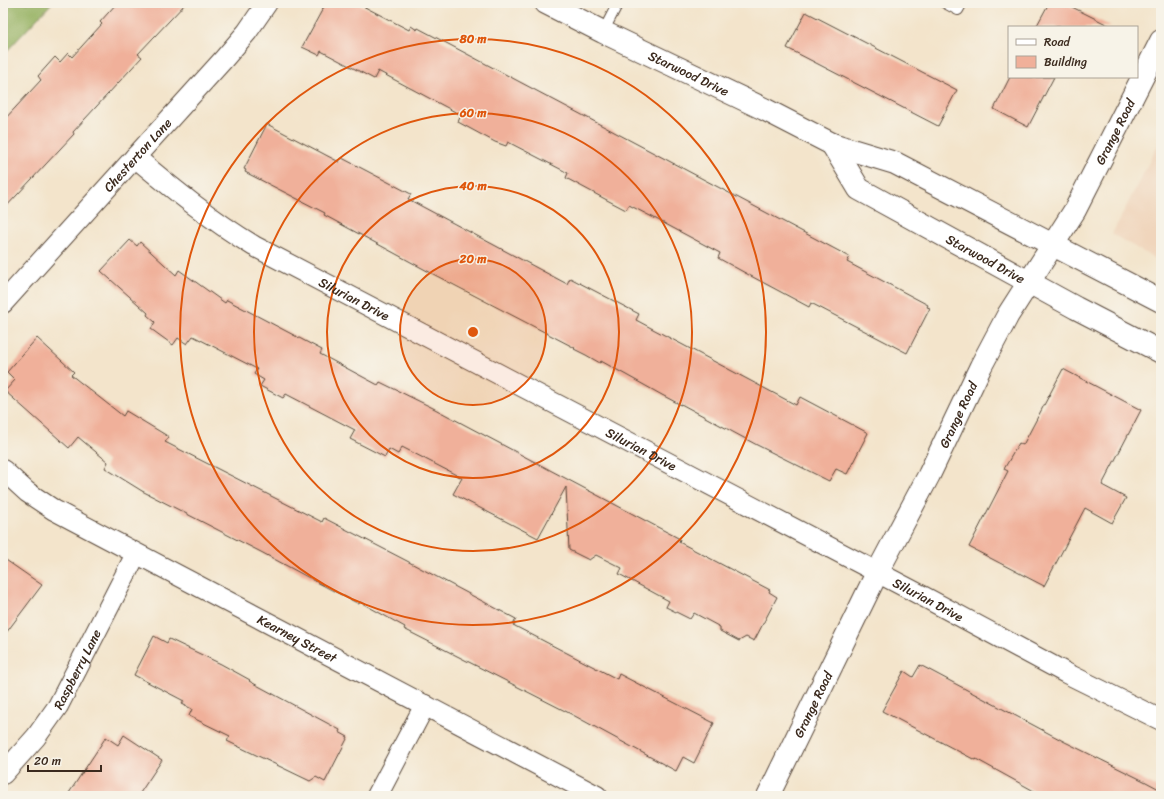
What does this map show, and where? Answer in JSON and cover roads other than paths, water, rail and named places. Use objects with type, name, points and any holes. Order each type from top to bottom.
[{"type":"street","name":"Chesterton Lane","points":[[3,303],[247,32],[267,3]]},
{"type":"street","name":"Starwood Drive","points":[[546,3],[764,109],[832,144],[895,163],[1161,301]]},
{"type":"street","name":"Grange Road","points":[[768,796],[877,573],[929,474],[1004,321],[1075,210],[1161,41]]},
{"type":"street","name":"Starwood Drive","points":[[832,144],[859,189],[1161,352]]},
{"type":"street","name":"Silurian Drive","points":[[135,157],[224,228],[254,246],[1066,673],[1161,720]]},
{"type":"street","name":"Kearney Street","points":[[3,470],[27,492],[54,510],[597,796]]},
{"type":"street","name":"Raspberry Lane","points":[[3,774],[36,737],[58,706],[136,554]]},
{"type":"street","points":[[377,796],[425,705]]},
{"type":"lane","points":[[603,32],[618,3]]},
{"type":"lane","points":[[945,3],[958,10],[962,3]]}]
